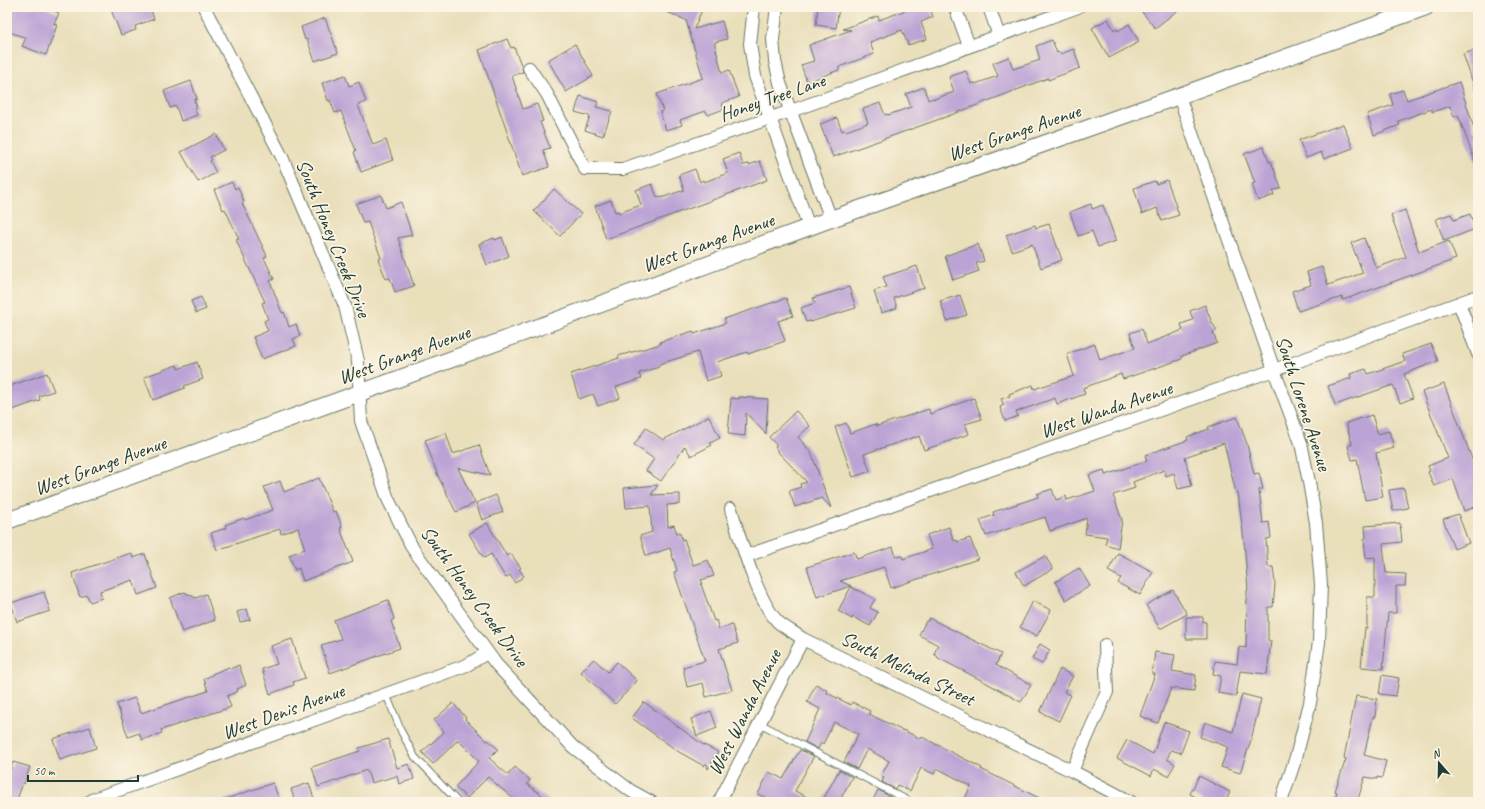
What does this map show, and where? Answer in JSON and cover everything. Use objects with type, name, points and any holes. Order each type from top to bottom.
[{"type":"street","name":"South Honey Creek Drive","points":[[204,7],[282,157],[345,306],[358,361],[361,421],[388,499],[413,549],[487,653],[573,747],[631,790],[651,802]]},
{"type":"street","points":[[754,7],[750,44],[759,92],[809,227]]},
{"type":"street","points":[[778,7],[773,39],[775,60],[780,83],[831,219]]},
{"type":"street","points":[[955,7],[969,46]]},
{"type":"street","points":[[989,7],[999,36]]},
{"type":"street","name":"Honey Tree Lane","points":[[530,68],[547,94],[585,169],[623,170],[1078,7]]},
{"type":"street","name":"West Grange Avenue","points":[[7,521],[360,393],[831,219],[1180,96],[1426,7]]},
{"type":"street","name":"South Lorene Avenue","points":[[1180,96],[1274,370],[1301,443],[1310,482],[1316,523],[1321,585],[1319,642],[1310,703],[1296,757],[1281,802]]},
{"type":"street","name":"West Wanda Avenue","points":[[746,556],[1274,370],[1478,296]]},
{"type":"street","points":[[1459,303],[1478,354]]},
{"type":"street","name":"South Melinda Street","points":[[731,509],[746,556],[763,598],[778,622],[804,639],[1072,771],[1131,802]]},
{"type":"street","name":"West Wanda Avenue","points":[[719,802],[804,639]]},
{"type":"street","points":[[1072,771],[1107,692],[1105,645]]},
{"type":"street","name":"West Denis Avenue","points":[[89,802],[467,665],[487,653]]},
{"type":"lane","points":[[386,694],[402,733],[415,757],[458,802]]},
{"type":"lane","points":[[759,723],[911,802]]},
{"type":"building","points":[[7,7],[43,7],[59,13],[54,24],[57,25],[46,55],[22,46],[26,38],[7,31]]},
{"type":"building","points":[[110,7],[150,7],[154,19],[135,26],[136,30],[121,35]]},
{"type":"building","points":[[655,7],[703,7],[694,29],[722,21],[727,39],[715,42],[715,46],[722,73],[729,70],[739,97],[722,103],[724,109],[708,115],[706,111],[680,120],[682,125],[666,130],[660,112],[663,111],[657,94],[703,78],[686,20]]},
{"type":"building","points":[[818,7],[839,7],[836,28],[816,25]]},
{"type":"building","points":[[915,7],[930,7],[933,17],[921,22],[927,39],[908,45],[902,30],[870,42],[874,54],[839,67],[839,70],[807,82],[801,65],[814,61],[809,45],[851,30],[843,29],[878,16],[879,20]]},
{"type":"building","points":[[1138,7],[1182,7],[1155,28]]},
{"type":"building","points":[[325,18],[338,53],[315,61],[307,39],[305,40],[301,27]]},
{"type":"building","points":[[1108,19],[1114,30],[1117,29],[1118,31],[1129,24],[1139,42],[1109,58],[1092,28]]},
{"type":"building","points":[[507,39],[511,48],[514,47],[522,67],[523,72],[512,76],[523,109],[537,104],[543,121],[540,122],[550,148],[543,150],[549,167],[522,176],[479,50]]},
{"type":"building","points":[[1052,40],[1057,53],[1060,52],[1061,54],[1074,49],[1080,68],[1048,80],[1048,78],[951,115],[833,157],[820,124],[837,118],[842,131],[846,131],[868,123],[863,109],[880,103],[885,115],[888,115],[911,107],[906,94],[924,87],[928,100],[954,92],[949,77],[966,71],[971,84],[974,82],[975,84],[998,76],[993,63],[1009,57],[1013,69],[1040,60],[1036,46]]},
{"type":"building","points":[[575,44],[593,76],[566,92],[548,60]]},
{"type":"building","points":[[1478,49],[1478,92],[1476,92],[1463,54]]},
{"type":"building","points":[[345,75],[349,86],[359,82],[366,102],[358,105],[373,145],[386,140],[393,160],[361,172],[354,152],[356,151],[341,111],[335,113],[330,100],[328,101],[322,83]]},
{"type":"building","points":[[191,81],[197,99],[194,100],[197,107],[194,108],[197,115],[181,121],[176,106],[170,108],[164,91]]},
{"type":"building","points":[[1459,82],[1475,131],[1478,130],[1477,167],[1458,115],[1454,117],[1450,106],[1432,112],[1432,109],[1398,121],[1400,125],[1374,135],[1367,114],[1393,105],[1390,94],[1403,90],[1407,100]]},
{"type":"building","points":[[580,96],[598,102],[596,107],[612,111],[603,136],[585,130],[590,116],[575,112]]},
{"type":"building","points":[[1343,124],[1353,148],[1324,159],[1321,152],[1306,158],[1299,140]]},
{"type":"building","points":[[216,134],[224,150],[210,157],[212,160],[210,161],[216,173],[198,182],[181,152]]},
{"type":"building","points":[[1264,147],[1281,188],[1273,191],[1274,195],[1258,201],[1252,184],[1255,183],[1244,154]]},
{"type":"building","points":[[739,153],[743,165],[749,165],[760,161],[767,180],[606,239],[595,206],[611,200],[615,212],[618,211],[619,213],[641,205],[636,190],[652,184],[657,197],[661,196],[661,198],[684,190],[679,175],[695,169],[700,182],[703,180],[704,182],[728,173],[723,159]]},
{"type":"building","points":[[1167,180],[1179,215],[1162,221],[1157,208],[1142,214],[1134,188],[1155,181],[1156,184]]},
{"type":"building","points":[[232,182],[235,189],[238,187],[244,202],[242,203],[267,256],[264,258],[274,279],[270,281],[282,313],[284,312],[289,327],[296,324],[300,336],[293,339],[296,346],[262,359],[253,337],[268,331],[264,321],[268,319],[262,303],[265,302],[236,240],[239,239],[214,190]]},
{"type":"building","points":[[554,189],[581,214],[560,236],[534,211]]},
{"type":"building","points":[[381,195],[386,208],[401,202],[412,235],[398,238],[414,286],[395,292],[390,278],[386,279],[378,259],[381,258],[368,222],[363,223],[356,204]]},
{"type":"building","points":[[1091,204],[1092,209],[1103,205],[1116,241],[1098,247],[1092,231],[1078,236],[1070,212]]},
{"type":"building","points":[[1405,210],[1419,252],[1449,241],[1456,259],[1343,300],[1342,297],[1298,311],[1292,291],[1311,285],[1307,272],[1322,267],[1328,285],[1363,273],[1351,243],[1364,238],[1376,268],[1406,257],[1391,215]]},
{"type":"building","points":[[1451,214],[1454,220],[1470,214],[1475,229],[1444,241],[1436,219]]},
{"type":"building","points":[[1049,224],[1062,260],[1041,268],[1032,244],[1012,251],[1006,235],[1035,225],[1036,228]]},
{"type":"building","points":[[502,237],[509,256],[487,265],[479,244],[494,238],[495,240]]},
{"type":"building","points":[[978,244],[984,261],[976,263],[979,271],[953,280],[945,256]]},
{"type":"building","points":[[917,266],[924,288],[894,298],[897,308],[881,313],[874,291],[887,287],[883,277]]},
{"type":"building","points":[[849,287],[856,308],[806,322],[801,308],[815,303],[813,298]]},
{"type":"building","points":[[960,295],[967,315],[947,321],[940,301]]},
{"type":"building","points":[[201,297],[206,309],[196,313],[191,301]]},
{"type":"building","points":[[786,298],[793,316],[778,321],[785,341],[748,354],[747,352],[717,362],[721,376],[706,381],[698,352],[659,364],[659,367],[639,373],[641,379],[616,387],[620,398],[598,406],[593,394],[579,399],[571,374],[619,358],[618,356],[661,344],[660,342],[693,331],[694,334],[726,323],[724,319]]},
{"type":"building","points":[[1205,305],[1212,323],[1217,330],[1213,332],[1217,343],[1182,356],[1182,359],[1123,379],[1121,374],[1083,388],[1085,394],[1057,404],[1055,398],[1016,412],[1018,416],[1005,421],[1000,407],[1004,405],[1001,399],[1010,396],[1009,394],[1033,385],[1034,389],[1074,376],[1067,354],[1095,344],[1100,360],[1135,348],[1130,333],[1142,329],[1147,344],[1183,330],[1181,324],[1193,320],[1190,311]]},
{"type":"building","points":[[1431,344],[1438,361],[1404,374],[1413,398],[1400,403],[1393,385],[1335,405],[1328,386],[1351,378],[1350,374],[1366,369],[1368,374],[1405,361],[1402,354]]},
{"type":"building","points":[[197,362],[203,379],[184,386],[185,388],[153,400],[144,377],[177,365],[178,369]]},
{"type":"building","points":[[47,373],[54,391],[39,396],[40,400],[10,411],[7,403],[7,387]]},
{"type":"building","points":[[1444,384],[1478,475],[1478,506],[1464,511],[1453,479],[1434,486],[1428,472],[1430,471],[1428,466],[1448,458],[1422,392]]},
{"type":"building","points":[[739,397],[768,399],[766,434],[746,413],[745,436],[728,434],[731,398],[739,399]]},
{"type":"building","points":[[974,398],[982,419],[965,424],[969,434],[924,450],[919,436],[864,454],[870,471],[853,477],[835,427],[846,423],[850,433],[929,409],[930,414]]},
{"type":"building","points":[[796,411],[810,426],[798,437],[811,452],[831,508],[822,498],[795,507],[789,491],[801,487],[800,484],[807,482],[778,452],[775,447],[777,446],[769,437]]},
{"type":"building","points":[[1372,415],[1378,434],[1389,431],[1394,448],[1376,453],[1383,497],[1365,500],[1357,459],[1352,460],[1348,446],[1352,444],[1346,423]]},
{"type":"building","points":[[709,416],[720,438],[710,443],[712,445],[691,456],[685,446],[661,481],[646,471],[654,459],[634,445],[646,428],[663,440]]},
{"type":"building","points":[[1237,417],[1247,444],[1254,474],[1259,473],[1263,489],[1259,490],[1263,523],[1269,522],[1271,538],[1266,539],[1268,567],[1273,567],[1275,584],[1273,607],[1268,607],[1268,641],[1271,641],[1267,674],[1240,671],[1236,696],[1218,693],[1221,676],[1213,674],[1215,661],[1237,664],[1239,647],[1246,648],[1248,590],[1244,541],[1238,493],[1236,493],[1224,443],[1185,457],[1192,486],[1178,489],[1174,473],[1166,476],[1164,470],[1133,482],[1135,488],[1113,495],[1122,520],[1118,548],[1105,544],[1107,537],[1085,534],[1087,518],[1050,531],[1045,517],[986,536],[980,520],[994,515],[993,512],[1038,497],[1037,494],[1052,489],[1056,500],[1066,496],[1067,500],[1095,491],[1089,475],[1104,470],[1105,475],[1147,461],[1145,455],[1188,440],[1187,437],[1209,429],[1208,427]]},
{"type":"building","points":[[446,433],[453,454],[479,445],[490,475],[458,468],[475,503],[456,512],[438,476],[425,440]]},
{"type":"building","points":[[319,478],[333,512],[336,511],[342,527],[340,528],[353,562],[303,581],[299,568],[295,570],[289,555],[305,549],[298,528],[281,534],[280,529],[217,550],[211,533],[226,528],[225,525],[273,510],[264,487],[280,481],[284,492]]},
{"type":"building","points":[[658,485],[651,495],[680,494],[680,504],[667,505],[668,527],[674,525],[677,534],[680,533],[682,540],[684,539],[693,565],[708,560],[714,576],[701,580],[703,584],[701,584],[714,621],[716,620],[719,629],[732,625],[738,643],[719,649],[732,690],[706,697],[703,683],[687,687],[683,667],[705,661],[674,572],[677,571],[670,548],[646,556],[640,536],[652,532],[650,506],[626,508],[624,488]]},
{"type":"building","points":[[1404,488],[1408,508],[1393,511],[1389,490]]},
{"type":"building","points":[[496,495],[503,512],[482,520],[476,503]]},
{"type":"building","points":[[1458,514],[1469,543],[1454,549],[1443,519]]},
{"type":"building","points":[[487,523],[507,556],[511,554],[521,568],[519,569],[524,576],[515,583],[510,575],[506,578],[491,554],[484,558],[469,534]]},
{"type":"building","points":[[1400,523],[1402,542],[1383,544],[1386,573],[1406,574],[1405,586],[1396,586],[1396,613],[1388,613],[1383,669],[1361,667],[1365,628],[1367,629],[1367,597],[1375,597],[1375,557],[1366,558],[1364,539],[1366,538],[1365,526]]},
{"type":"building","points":[[949,527],[954,541],[957,540],[958,542],[970,538],[978,559],[891,588],[884,567],[840,581],[851,586],[817,597],[807,567],[854,552],[857,559],[893,547],[896,557],[902,556],[903,559],[932,549],[927,535]]},
{"type":"building","points":[[131,553],[133,558],[145,554],[157,588],[138,595],[133,580],[100,591],[102,598],[90,602],[87,595],[80,597],[72,573]]},
{"type":"building","points":[[1118,553],[1153,572],[1140,595],[1118,583],[1121,578],[1108,571]]},
{"type":"building","points":[[1045,556],[1053,569],[1024,586],[1016,572]]},
{"type":"building","points":[[1079,568],[1090,586],[1066,600],[1055,582]]},
{"type":"building","points":[[851,587],[875,599],[870,608],[878,612],[870,626],[853,617],[852,619],[838,611]]},
{"type":"building","points":[[1173,590],[1187,614],[1160,629],[1146,605]]},
{"type":"building","points":[[44,592],[50,611],[17,622],[11,603]]},
{"type":"building","points":[[184,592],[196,598],[206,594],[215,620],[182,632],[170,598]]},
{"type":"building","points":[[388,600],[394,619],[391,621],[400,648],[330,673],[321,645],[341,639],[334,620]]},
{"type":"building","points":[[1033,601],[1051,610],[1037,636],[1020,627]]},
{"type":"building","points":[[247,609],[250,620],[240,622],[237,612]]},
{"type":"building","points":[[1186,617],[1203,617],[1203,622],[1206,622],[1206,639],[1186,639]]},
{"type":"building","points":[[929,618],[1001,654],[996,665],[1031,685],[1021,702],[938,658],[934,654],[938,645],[919,635]]},
{"type":"building","points":[[292,639],[305,678],[293,682],[294,685],[270,694],[262,669],[277,664],[271,646]]},
{"type":"building","points":[[1040,644],[1050,650],[1042,664],[1032,659]]},
{"type":"building","points":[[1155,652],[1175,655],[1172,671],[1196,675],[1194,691],[1171,688],[1158,723],[1140,716],[1155,674],[1152,674]]},
{"type":"building","points":[[594,659],[608,672],[617,662],[637,681],[615,704],[581,672]]},
{"type":"building","points":[[239,665],[246,685],[227,696],[231,707],[161,730],[162,733],[142,740],[139,733],[128,737],[117,704],[135,698],[141,713],[208,691],[204,679],[229,667],[230,669]]},
{"type":"building","points":[[1060,669],[1073,676],[1064,692],[1071,695],[1059,721],[1040,712]]},
{"type":"building","points":[[1382,675],[1399,678],[1396,696],[1379,694]]},
{"type":"building","points":[[816,684],[828,691],[827,693],[851,705],[852,702],[870,711],[869,714],[921,739],[922,737],[1047,802],[963,802],[971,786],[937,768],[934,774],[921,768],[910,791],[897,785],[895,789],[882,782],[884,777],[881,776],[889,761],[867,749],[857,769],[844,762],[858,734],[834,722],[823,744],[821,743],[818,749],[805,742],[820,709],[807,702]]},
{"type":"building","points":[[1242,694],[1261,699],[1251,740],[1240,773],[1221,767],[1228,747],[1200,737],[1205,722],[1233,732]]},
{"type":"building","points":[[1356,696],[1377,699],[1375,717],[1373,717],[1364,755],[1386,761],[1382,778],[1377,777],[1377,779],[1365,777],[1357,802],[1334,802],[1337,792],[1335,791],[1346,759],[1344,758]]},
{"type":"building","points":[[644,702],[702,744],[718,752],[708,769],[707,764],[704,766],[679,752],[632,718]]},
{"type":"building","points":[[453,703],[466,718],[465,719],[487,741],[488,740],[498,749],[489,758],[508,775],[515,767],[530,780],[527,784],[551,802],[517,802],[488,777],[467,798],[455,787],[479,761],[458,740],[433,764],[422,752],[444,732],[434,720]]},
{"type":"building","points":[[711,711],[717,728],[697,736],[691,719]]},
{"type":"building","points":[[1164,722],[1189,731],[1181,753],[1171,750],[1167,759],[1175,764],[1168,776],[1154,769],[1151,776],[1117,758],[1127,740],[1153,754]]},
{"type":"building","points":[[90,727],[96,748],[60,760],[53,739]]},
{"type":"building","points":[[388,739],[397,768],[409,764],[414,779],[399,784],[397,776],[371,783],[367,770],[318,787],[312,767],[360,751],[359,748]]},
{"type":"building","points":[[800,750],[814,756],[795,791],[816,802],[774,802],[758,794],[769,772],[783,779]]},
{"type":"building","points":[[13,762],[30,767],[16,802],[7,802],[7,780]]},
{"type":"building","points":[[839,770],[852,777],[839,802],[822,802]]},
{"type":"building","points":[[1199,776],[1230,792],[1225,802],[1204,802],[1190,794]]},
{"type":"building","points":[[273,783],[280,802],[224,802],[223,800]]},
{"type":"building","points":[[309,783],[315,802],[295,802],[291,789]]},
{"type":"building","points":[[878,790],[891,797],[888,802],[872,802]]}]
